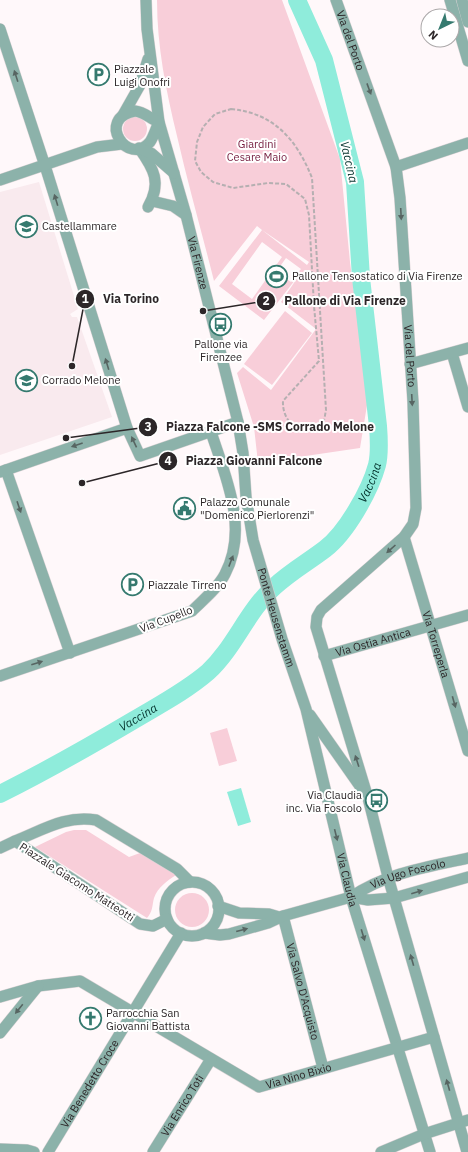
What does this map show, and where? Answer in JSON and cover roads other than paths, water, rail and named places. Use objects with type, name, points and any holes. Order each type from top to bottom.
[{"type":"street","name":"Via Firenze","points":[[146,0],[150,53],[159,122],[186,215],[238,422],[243,453],[250,526]]},
{"type":"street","name":"Via del Porto","points":[[324,656],[316,627],[317,617],[321,610],[404,537],[413,524],[416,508],[410,364],[400,198],[396,167],[336,0]]},
{"type":"street","points":[[450,0],[468,61]]},
{"type":"street","points":[[462,0],[468,22]]},
{"type":"street","points":[[0,29],[45,166],[127,428],[140,456],[238,422]]},
{"type":"street","points":[[122,144],[117,135],[117,124],[124,115],[140,85],[146,70],[150,53]]},
{"type":"street","points":[[0,180],[45,166],[97,147],[122,144],[133,149],[139,148],[150,142],[159,122],[151,119],[141,112],[135,111],[124,115]]},
{"type":"street","points":[[97,147],[116,130]]},
{"type":"street","points":[[396,167],[468,143]]},
{"type":"street","points":[[139,148],[151,153],[174,173]]},
{"type":"street","points":[[139,148],[150,163],[154,174],[156,187],[150,204],[174,206],[186,215]]},
{"type":"street","points":[[410,364],[468,348]]},
{"type":"street","points":[[452,352],[468,407]]},
{"type":"street","points":[[70,653],[3,471],[127,428]]},
{"type":"street","name":"Via Cupello","points":[[0,676],[192,611],[225,576],[233,555],[236,537],[235,518],[232,498],[211,432]]},
{"type":"street","name":"Ponte Heusenstamm","points":[[250,526],[282,639],[306,709]]},
{"type":"street","name":"Via Torreperla","points":[[404,537],[432,624],[468,751]]},
{"type":"street","name":"Via Ostia Antica","points":[[324,656],[432,624],[468,615]]},
{"type":"street","points":[[324,656],[368,798],[388,877],[434,1037],[463,1121],[467,1152]]},
{"type":"street","points":[[306,709],[368,798]]},
{"type":"street","name":"Via Claudia","points":[[306,709],[351,898],[430,1152]]},
{"type":"street","name":"Piazzale Giacomo Matteotti","points":[[15,841],[68,819],[84,818],[96,820],[177,869],[190,882],[198,883],[212,891],[218,906]]},
{"type":"street","points":[[0,848],[15,841]]},
{"type":"street","name":"Piazzale Giacomo Matteotti","points":[[15,841],[143,925],[153,926],[167,919]]},
{"type":"street","name":"Via Ugo Foscolo","points":[[204,933],[225,935],[268,923],[281,916],[351,898],[365,888],[388,877],[468,858]]},
{"type":"street","name":"Via Ugo Foscolo","points":[[351,898],[368,900],[394,898],[468,877]]},
{"type":"street","points":[[190,882],[174,888],[169,894],[165,906],[167,919],[170,925],[181,933],[192,935],[204,933],[216,921],[218,906]]},
{"type":"street","name":"Via Ugo Foscolo","points":[[218,906],[239,913],[281,916]]},
{"type":"street","name":"Via Salvo D'Acquisto","points":[[281,916],[323,1068]]},
{"type":"street","name":"Via Benedetto Croce","points":[[48,1152],[181,933]]},
{"type":"street","name":"Via Nino Bixio","points":[[0,997],[38,986],[80,981],[259,1087],[434,1037]]},
{"type":"street","points":[[0,1033],[38,986]]},
{"type":"street","name":"Via Enrico Toti","points":[[153,1152],[211,1059]]},
{"type":"street","points":[[381,1152],[424,1134],[463,1121]]},
{"type":"street","points":[[0,1149],[27,1150],[34,1152]]},
{"type":"waterway","name":"Vaccina","points":[[0,794],[117,730],[182,692],[200,679],[226,652],[256,607],[274,587],[325,549],[341,533],[363,499],[374,475],[379,456],[379,436],[361,278],[355,182],[324,60],[297,0]]},
{"type":"place","name":"Piazzale Luigi Onofri","points":[[99,75]]},
{"type":"place","name":"Castellammare","points":[[26,226]]},
{"type":"place","name":"Pallone Tensostatico di Via Firenze","points":[[276,276]]},
{"type":"place","name":"Pallone di Via Firenze","points":[[203,311]]},
{"type":"place","name":"Pallone via Firenzee","points":[[221,324]]},
{"type":"place","name":"Via Torino","points":[[72,366]]},
{"type":"place","name":"Corrado Melone","points":[[27,380]]},
{"type":"place","name":"Piazza Falcone -SMS Corrado Melone","points":[[66,438]]},
{"type":"place","name":"Piazza Giovanni Falcone","points":[[82,483]]},
{"type":"place","name":"Palazzo Comunale \"Domenico Pierlorenzi\"","points":[[185,508]]},
{"type":"place","name":"Piazzale Tirreno","points":[[132,585]]},
{"type":"place","name":"Via Claudia inc. Via Foscolo","points":[[377,801]]},
{"type":"place","name":"Parrocchia San Giovanni Battista","points":[[90,1019]]},
{"type":"park label","name":"Giardini Cesare Maio","points":[[257,150]]}]
